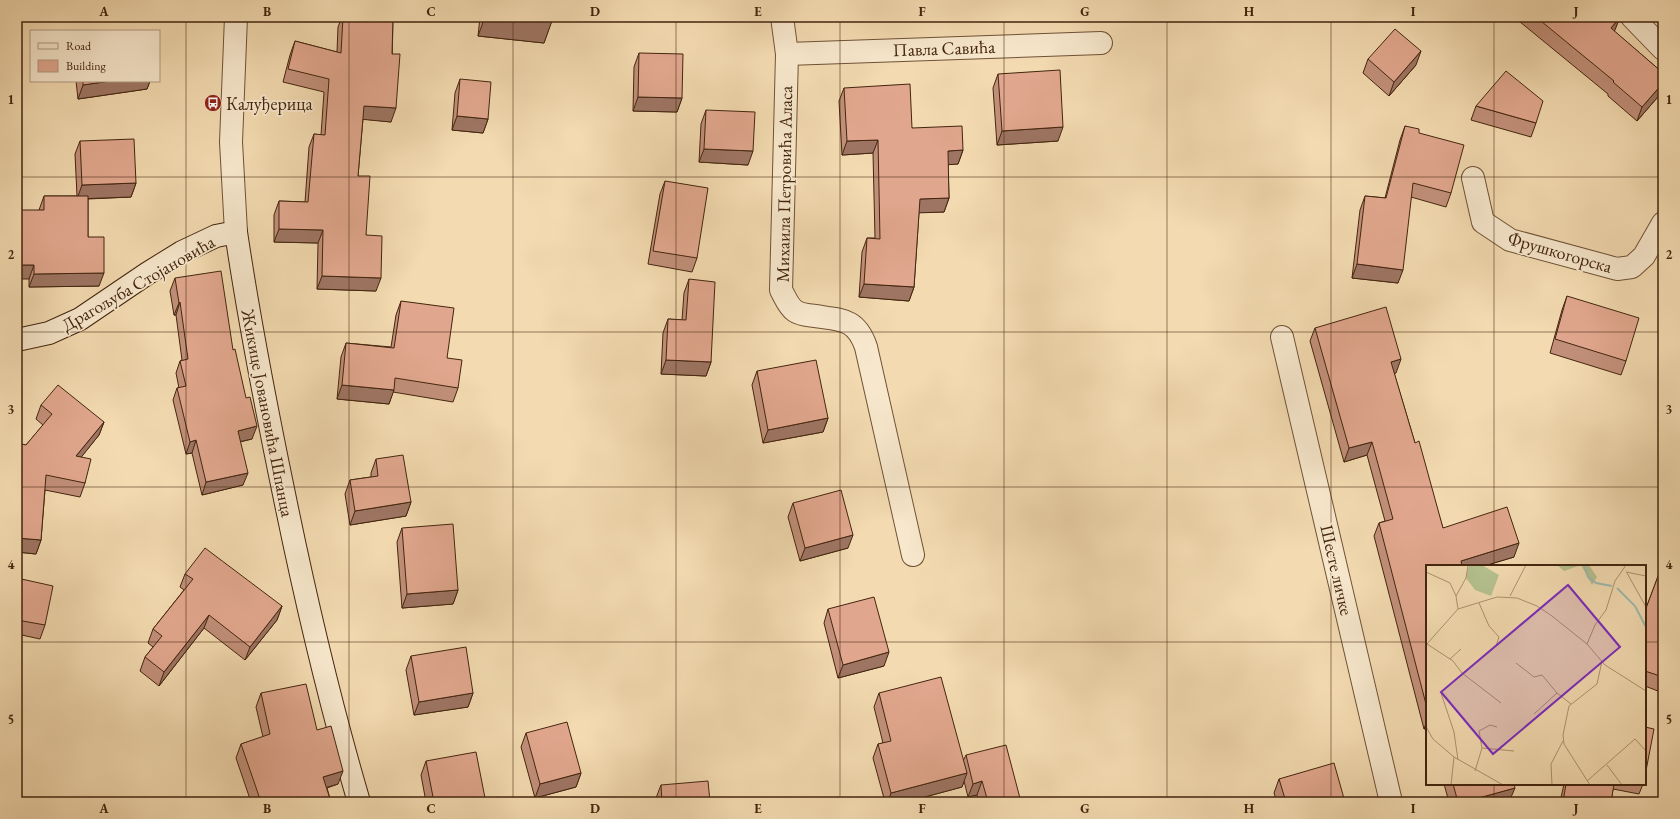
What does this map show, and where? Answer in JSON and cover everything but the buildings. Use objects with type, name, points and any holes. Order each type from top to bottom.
[{"type":"street","name":"Жикице Јовановића Шпанца","points":[[236,17],[231,142],[236,232],[259,373],[298,563],[324,677],[359,802]]},
{"type":"street","name":"Михаила Петровића Аласа","points":[[782,17],[786,54],[781,290],[789,305],[802,315],[843,320],[852,325],[861,334],[866,347],[913,555]]},
{"type":"street","points":[[1632,17],[1663,49]]},
{"type":"street","name":"Павла Савића","points":[[786,54],[1101,43]]},
{"type":"street","name":"Фрушкогорска","points":[[1473,178],[1483,222],[1510,240],[1617,269],[1632,268],[1644,256],[1663,223]]},
{"type":"street","name":"Драгољуба Стојановића","points":[[17,340],[49,334],[80,319],[182,252],[216,236],[236,232]]},
{"type":"street","name":"Шесте личке","points":[[1282,337],[1391,802]]},
{"type":"place","name":"Калуђерица","points":[[213,103]]}]
